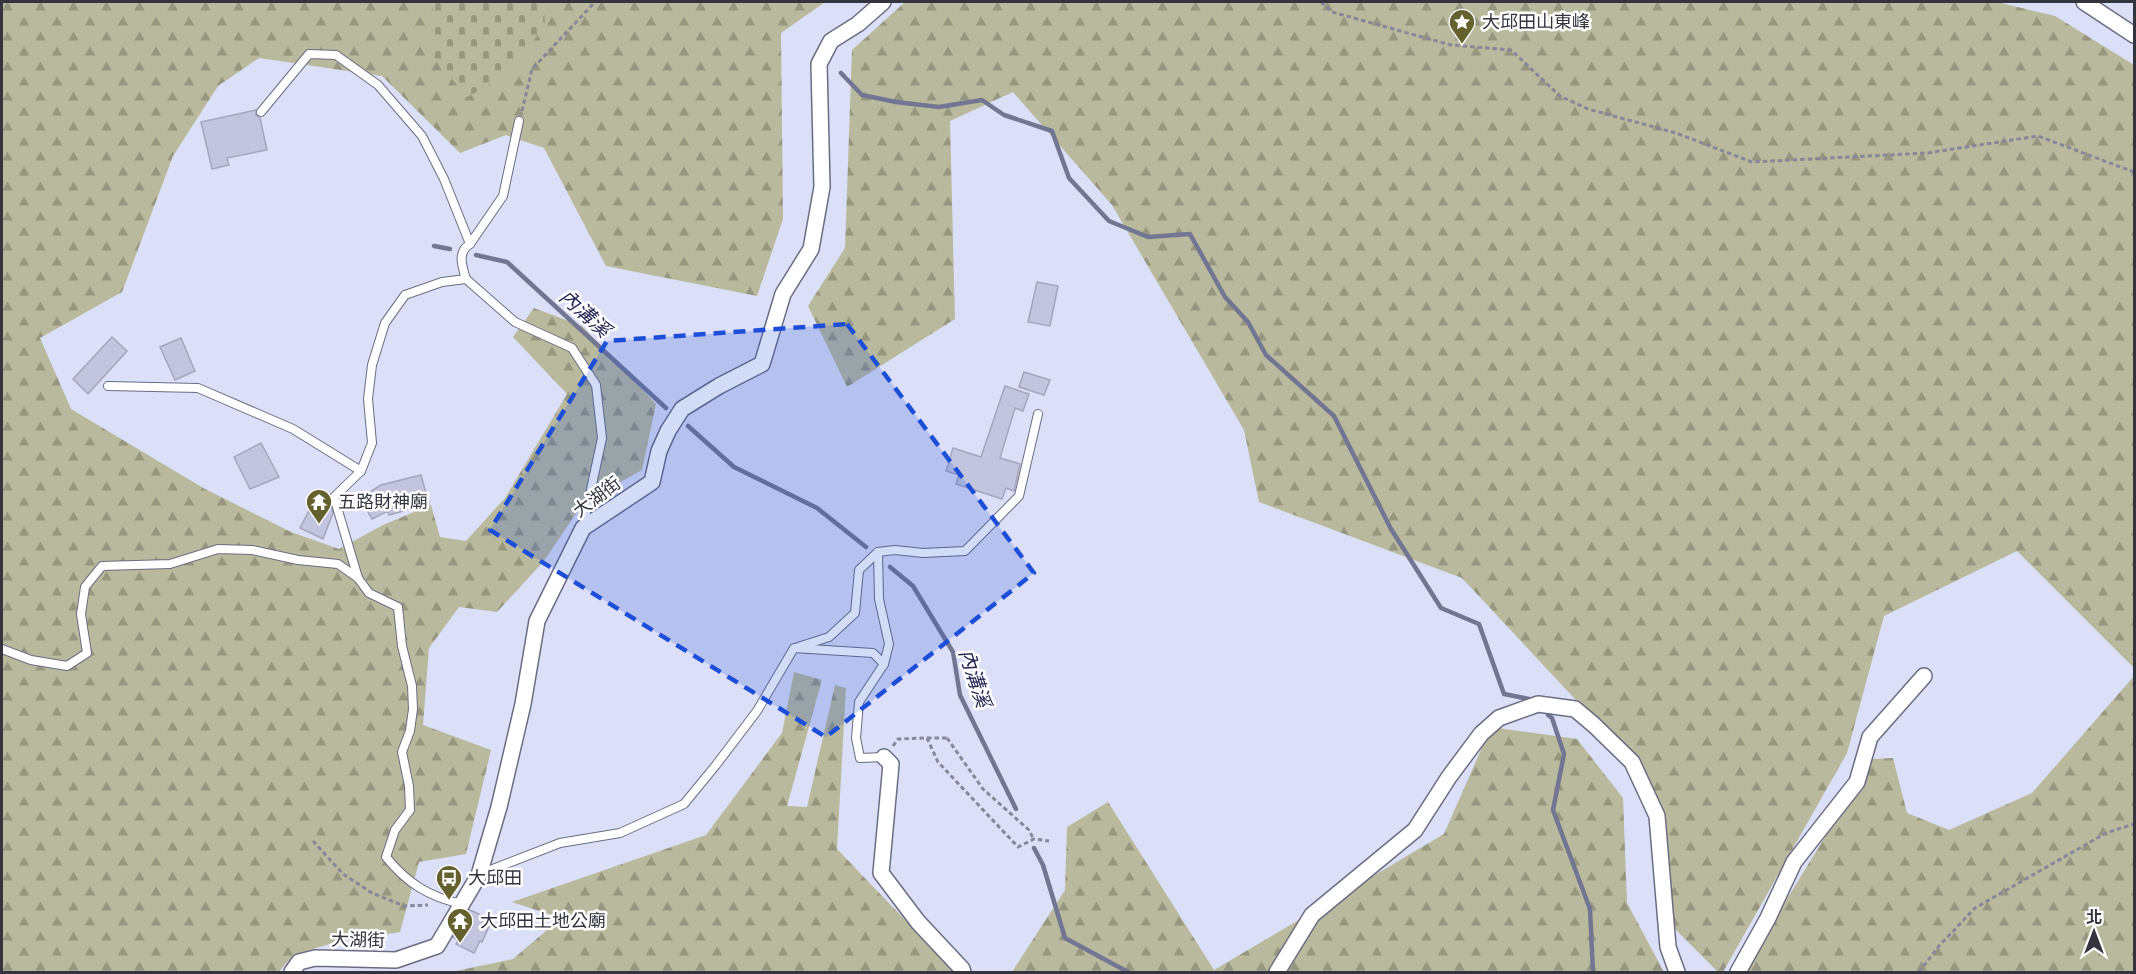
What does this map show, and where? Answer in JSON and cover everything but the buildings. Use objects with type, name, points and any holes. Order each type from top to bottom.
[{"type":"street","name":"大湖街","points":[[292,972],[299,962],[315,958],[396,960],[437,946],[463,904],[479,875],[499,807],[523,704],[537,621],[583,528],[652,482],[659,451],[668,431],[682,410],[719,386],[762,364],[783,294],[811,249],[822,187],[819,64],[831,41],[858,24],[883,2]]},
{"type":"street","points":[[2084,2],[2134,35]]},
{"type":"street","points":[[1738,972],[1768,918],[1794,862],[1857,782],[1870,737],[1924,676]]},
{"type":"street","points":[[1277,972],[1312,915],[1415,830],[1449,777],[1481,734],[1499,718],[1538,704],[1575,709],[1632,762],[1657,816],[1668,947],[1677,972]]},
{"type":"street","points":[[885,757],[891,764],[881,873],[918,922],[963,972]]},
{"type":"lane","points":[[261,112],[309,54],[336,55],[378,85],[422,136],[444,179],[470,244]]},
{"type":"lane","points":[[519,121],[503,196],[470,244],[465,247],[460,260],[465,279],[515,322],[572,348],[597,385],[602,438],[583,528]]},
{"type":"lane","points":[[357,578],[334,497],[361,471],[372,443],[368,399],[372,365],[385,324],[405,295],[442,282],[465,279]]},
{"type":"lane","points":[[108,386],[198,388],[292,429],[361,471]]},
{"type":"lane","points":[[479,875],[560,843],[620,833],[684,804],[757,711],[794,648],[829,637],[855,613],[859,570],[878,552],[895,550],[923,553],[965,551],[1019,496],[1038,414]]},
{"type":"lane","points":[[2,649],[31,660],[67,666],[87,653],[81,614],[85,587],[102,566],[170,564],[218,549],[252,550],[298,560],[338,564],[357,578],[369,593],[398,607],[402,646],[412,686],[413,709],[410,730],[402,752],[409,786],[410,810],[395,830],[386,857],[400,875],[432,896],[463,904]]},
{"type":"lane","points":[[878,552],[879,599],[889,644],[884,664],[859,702],[856,738],[860,758],[885,757]]},
{"type":"lane","points":[[794,648],[873,653],[884,664]]},
{"type":"path","points":[[519,121],[532,69],[595,2]]},
{"type":"path","points":[[1321,2],[1332,12],[1451,45],[1511,50],[1560,96],[1588,109],[1676,133],[1752,162],[1927,153],[2038,136],[2134,172]]},
{"type":"path","points":[[927,738],[938,762],[1018,846],[1034,838],[1049,841]]},
{"type":"path","points":[[885,757],[898,739],[947,738],[983,789],[1029,830],[1034,838]]},
{"type":"path","points":[[1919,972],[1939,946],[1975,908],[2106,833],[2134,824]]},
{"type":"path","points":[[313,841],[343,874],[372,893],[404,906],[428,905]]},
{"type":"highlighted area","points":[[847,324],[1034,573],[826,737],[490,530],[607,341]]},
{"type":"green space","points":[[2,2],[825,2],[781,33],[783,219],[757,296],[606,266],[544,148],[506,135],[460,153],[382,76],[259,58],[218,86],[173,156],[122,292],[40,338],[71,409],[205,489],[291,532],[339,549],[383,525],[431,505],[440,537],[466,541],[505,498],[567,394],[513,337],[534,308],[582,326],[656,404],[642,470],[583,503],[544,561],[497,612],[459,607],[429,648],[423,725],[491,750],[466,854],[419,862],[400,932],[336,942],[293,955],[279,972],[2,972]]},
{"type":"green space","points":[[433,2],[544,2],[545,23],[513,72],[467,97],[432,55]]},
{"type":"green space","points":[[905,2],[1997,2],[2055,16],[2134,65],[2134,668],[2017,551],[1884,616],[1847,753],[1723,972],[1718,972],[1674,928],[1645,774],[1462,578],[1259,502],[1244,430],[1112,205],[1013,92],[950,121],[955,319],[847,387],[808,306],[845,248],[852,50]]},
{"type":"green space","points":[[794,672],[822,680],[787,806],[807,807],[835,685],[846,688],[837,849],[955,972],[451,972],[513,959],[561,918],[512,902],[706,835],[782,733]]},
{"type":"green space","points":[[2134,676],[2134,972],[1742,972],[1873,759],[1893,758],[1907,813],[1949,830],[2032,793]]},
{"type":"green space","points":[[1491,727],[1577,739],[1623,798],[1627,903],[1664,972],[1012,972],[1065,890],[1067,827],[1108,802],[1214,970],[1444,834]]},
{"type":"waterway","points":[[841,73],[862,95],[939,107],[982,100],[1004,115],[1052,131],[1069,178],[1109,221],[1148,237],[1190,234],[1225,297],[1248,322],[1266,355],[1334,416],[1391,529],[1441,608],[1479,624],[1504,694],[1529,699]]},
{"type":"waterway","name":"內溝溪","points":[[434,246],[450,249]]},
{"type":"waterway","name":"內溝溪","points":[[476,255],[507,262],[666,408]]},
{"type":"waterway","name":"內溝溪","points":[[688,426],[734,467],[817,508],[866,547]]},
{"type":"waterway","name":"內溝溪","points":[[890,567],[913,586],[953,652],[960,695],[1016,809]]},
{"type":"waterway","points":[[1548,715],[1552,718],[1564,754],[1553,810],[1590,909],[1593,972]]},
{"type":"waterway","name":"內溝溪","points":[[1034,848],[1043,865],[1065,938],[1128,972]]},
{"type":"place","name":"大邱田山東峰","points":[[1462,45]]},
{"type":"place","name":"五路財神廟","points":[[319,525]]},
{"type":"place","name":"大邱田","points":[[449,901]]},
{"type":"place","name":"大邱田土地公廟","points":[[460,944]]}]
